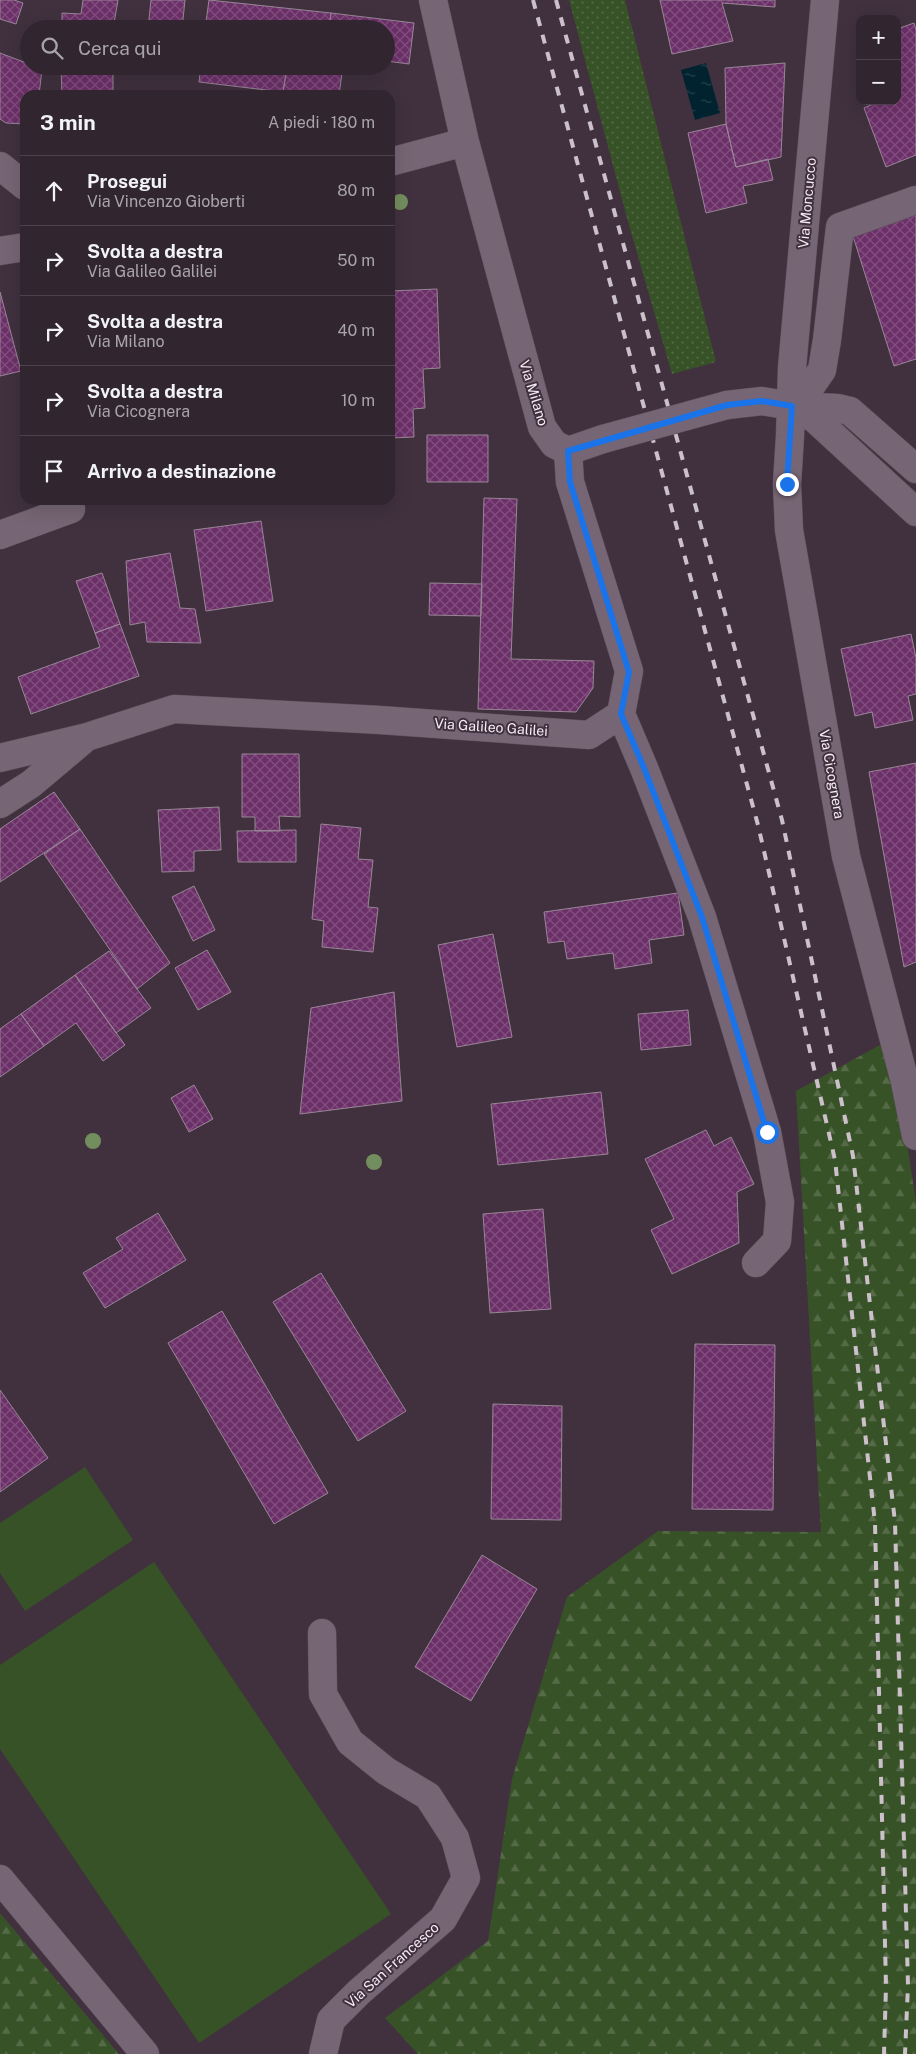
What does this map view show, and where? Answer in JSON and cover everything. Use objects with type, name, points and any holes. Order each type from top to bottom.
[{"type":"street","name":"Via Milano","points":[[434,0],[465,142],[542,427],[554,444],[568,451]]},
{"type":"street","name":"Via Moncucco","points":[[792,406],[792,368],[828,1]]},
{"type":"street","points":[[395,161],[465,142]]},
{"type":"street","points":[[0,166],[20,182]]},
{"type":"street","points":[[792,406],[812,386],[822,370],[828,340],[840,227],[916,200]]},
{"type":"street","points":[[0,251],[20,249]]},
{"type":"street","points":[[756,1263],[777,1241],[780,1202],[767,1132],[702,917],[621,714],[629,672],[570,482],[568,451],[603,439],[727,405],[762,401],[792,406],[836,408],[850,411],[916,469]]},
{"type":"street","points":[[792,406],[815,419],[916,512]]},
{"type":"street","name":"Via Cicognera","points":[[792,406],[787,484],[789,530],[846,856],[910,1080],[916,1136]]},
{"type":"street","points":[[0,536],[71,509]]},
{"type":"street","name":"Via Galileo Galilei","points":[[0,758],[87,737],[174,709],[589,734],[621,714]]},
{"type":"street","points":[[0,804],[31,784],[87,737]]},
{"type":"street","name":"Via San Francesco","points":[[322,1633],[323,1694],[350,1742],[386,1771],[428,1796],[455,1838],[466,1878],[443,1919],[359,1992],[332,2020],[323,2054]]},
{"type":"street","points":[[0,1880],[144,2054]]},
{"type":"green space","points":[[569,0],[625,0],[716,362],[672,374],[627,218]]},
{"type":"green space","points":[[891,1039],[916,1202],[916,2054],[418,2054],[385,2018],[488,1941],[512,1779],[567,1597],[658,1531],[821,1532],[796,1091]]},
{"type":"green space","points":[[85,1467],[133,1540],[25,1611],[0,1573],[0,1523]]},
{"type":"green space","points":[[154,1562],[391,1914],[199,2043],[0,1749],[0,1665]]},
{"type":"green space","points":[[0,1913],[119,2054],[0,2054]]},
{"type":"water","points":[[706,63],[720,113],[695,120],[681,70]]},
{"type":"building","points":[[0,0],[14,0],[23,3],[16,24],[0,19]]},
{"type":"building","points":[[83,0],[118,0],[115,20],[62,20],[62,13],[81,14]]},
{"type":"building","points":[[151,0],[185,0],[183,20],[149,20]]},
{"type":"building","points":[[209,0],[331,13],[330,20],[206,20]]},
{"type":"building","points":[[660,0],[775,0],[775,7],[722,3],[733,41],[672,54]]},
{"type":"building","points":[[331,13],[389,20],[330,20]]},
{"type":"building","points":[[395,21],[414,23],[409,64],[395,62]]},
{"type":"building","points":[[914,23],[916,30],[916,155],[886,167],[864,108],[871,105],[901,105],[901,28]]},
{"type":"building","points":[[0,53],[20,61],[20,75],[41,75],[40,90],[20,90],[20,124],[6,123],[0,119]]},
{"type":"building","points":[[785,63],[781,157],[736,167],[726,124],[725,68]]},
{"type":"building","points":[[61,75],[113,75],[113,90],[62,90]]},
{"type":"building","points":[[200,75],[286,75],[283,90],[266,90],[199,82]]},
{"type":"building","points":[[286,75],[342,75],[340,90],[283,90]]},
{"type":"building","points":[[726,124],[736,167],[768,159],[773,180],[743,186],[747,203],[706,213],[688,133]]},
{"type":"building","points":[[916,214],[916,359],[894,366],[852,233]]},
{"type":"building","points":[[437,289],[440,368],[423,369],[425,408],[413,409],[414,437],[395,438],[395,291]]},
{"type":"building","points":[[0,292],[20,371],[0,376]]},
{"type":"building","points":[[427,435],[488,435],[488,482],[427,482]]},
{"type":"building","points":[[484,498],[517,499],[511,659],[594,661],[593,688],[576,712],[478,709]]},
{"type":"building","points":[[261,521],[273,601],[206,611],[194,530]]},
{"type":"building","points":[[170,553],[180,608],[195,609],[201,643],[147,642],[145,622],[130,625],[126,561]]},
{"type":"building","points":[[102,573],[120,624],[95,633],[76,581]]},
{"type":"building","points":[[430,583],[482,584],[481,616],[429,615]]},
{"type":"building","points":[[120,624],[139,676],[31,714],[18,677],[100,647],[95,633]]},
{"type":"building","points":[[911,634],[916,658],[916,694],[908,696],[913,720],[875,728],[872,712],[855,716],[841,649]]},
{"type":"building","points":[[242,754],[299,754],[300,817],[279,816],[280,831],[255,831],[255,817],[242,817]]},
{"type":"building","points":[[916,763],[916,962],[904,967],[869,772]]},
{"type":"building","points":[[54,792],[80,829],[0,882],[0,829]]},
{"type":"building","points":[[219,807],[221,850],[194,851],[194,871],[162,872],[158,810]]},
{"type":"building","points":[[321,824],[361,828],[358,859],[373,860],[368,907],[378,908],[373,952],[322,947],[324,921],[312,919]]},
{"type":"building","points":[[80,829],[170,963],[137,989],[44,854]]},
{"type":"building","points":[[296,830],[296,862],[238,862],[237,831]]},
{"type":"building","points":[[194,886],[215,930],[193,941],[172,897]]},
{"type":"building","points":[[678,893],[684,935],[649,940],[652,963],[615,969],[613,953],[567,959],[564,941],[548,943],[544,912]]},
{"type":"building","points":[[493,934],[512,1037],[457,1047],[438,945]]},
{"type":"building","points":[[207,950],[231,992],[198,1010],[175,968]]},
{"type":"building","points":[[109,951],[151,1008],[116,1033],[75,975]]},
{"type":"building","points":[[75,975],[125,1045],[103,1061],[76,1023],[44,1046],[21,1014]]},
{"type":"building","points":[[394,992],[402,1101],[300,1114],[311,1008]]},
{"type":"building","points":[[688,1010],[691,1045],[641,1050],[638,1014]]},
{"type":"building","points":[[21,1014],[44,1046],[0,1077],[0,1029]]},
{"type":"building","points":[[194,1085],[213,1119],[189,1132],[171,1098]]},
{"type":"building","points":[[601,1092],[608,1154],[498,1165],[491,1104]]},
{"type":"building","points":[[706,1130],[714,1146],[731,1137],[754,1184],[737,1192],[739,1243],[672,1274],[651,1230],[674,1219],[645,1159]]},
{"type":"building","points":[[543,1209],[551,1309],[490,1313],[483,1214]]},
{"type":"building","points":[[158,1213],[186,1260],[105,1308],[83,1273],[123,1249],[116,1238]]},
{"type":"building","points":[[321,1273],[406,1411],[358,1441],[273,1302]]},
{"type":"building","points":[[222,1311],[328,1493],[274,1524],[168,1343]]},
{"type":"building","points":[[695,1344],[775,1345],[773,1510],[692,1509]]},
{"type":"building","points":[[0,1390],[48,1458],[0,1492]]},
{"type":"building","points":[[493,1404],[562,1406],[561,1520],[491,1519]]},
{"type":"building","points":[[482,1555],[537,1589],[471,1701],[415,1667]]},
{"type":"railway","points":[[533,0],[758,825],[835,1160],[875,1523],[886,1986],[884,2054]]},
{"type":"railway","points":[[556,0],[782,820],[853,1156],[895,1522],[908,1985],[905,2054]]},
{"type":"route","points":[[767,1132],[702,917],[621,714],[629,672],[570,482],[568,451],[603,439],[727,405],[762,401],[792,406],[787,484]]}]
